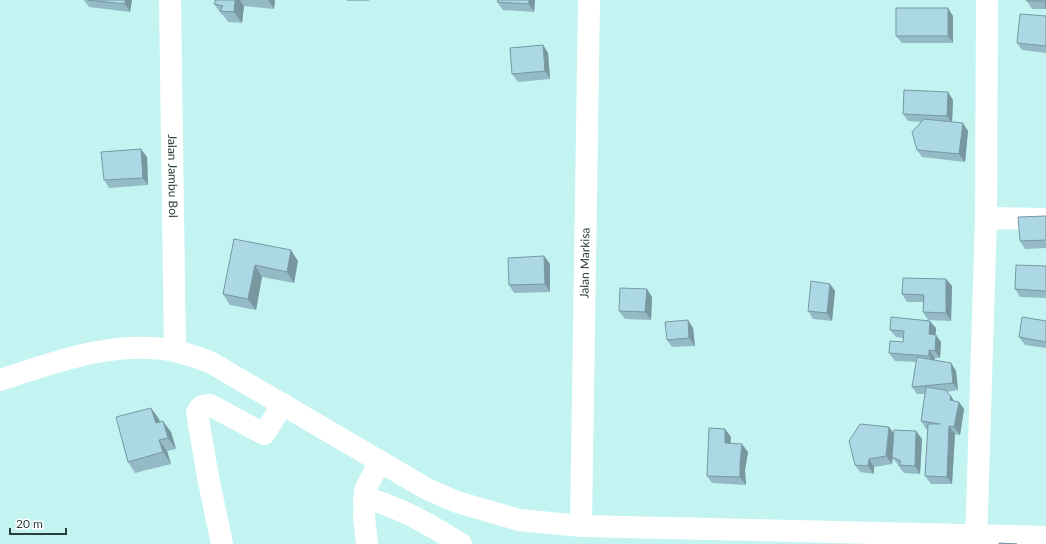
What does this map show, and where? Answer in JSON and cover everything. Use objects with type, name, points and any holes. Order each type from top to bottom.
[{"type":"street","name":"Jalan Jambu Bol","points":[[170,0],[174,351]]},
{"type":"street","name":"Jalan Markisa","points":[[581,526],[589,0]]},
{"type":"street","points":[[976,540],[986,218],[987,0]]},
{"type":"street","points":[[986,218],[1046,219]]},
{"type":"street","points":[[0,380],[59,361],[107,350],[139,348],[174,351],[210,362],[283,404],[371,481],[381,502],[427,523],[461,544]]},
{"type":"street","points":[[222,544],[197,413],[203,405],[210,405],[264,434],[283,404]]},
{"type":"street","points":[[371,481],[427,488],[457,502],[519,520],[581,526],[976,540],[1046,537]]},
{"type":"street","points":[[368,544],[364,517],[371,481]]},
{"type":"building","points":[[88,0],[125,0],[125,4]]},
{"type":"building","points":[[216,0],[235,0],[234,12],[220,11],[223,6],[214,4]]},
{"type":"building","points":[[498,0],[529,0],[529,4],[497,2]]},
{"type":"building","points":[[1026,0],[1046,0],[1046,9],[1045,1]]},
{"type":"building","points":[[896,8],[948,8],[948,36],[896,36]]},
{"type":"building","points":[[1020,14],[1046,16],[1046,46],[1017,43]]},
{"type":"building","points":[[543,45],[545,71],[512,74],[510,48]]},
{"type":"building","points":[[904,90],[948,92],[947,116],[903,114]]},
{"type":"building","points":[[924,119],[963,123],[959,154],[917,150],[912,132]]},
{"type":"building","points":[[141,149],[143,178],[104,180],[101,152]]},
{"type":"building","points":[[1046,216],[1046,240],[1020,241],[1018,217]]},
{"type":"building","points":[[234,239],[291,250],[287,272],[255,265],[248,299],[223,294]]},
{"type":"building","points":[[544,256],[545,284],[509,285],[508,258]]},
{"type":"building","points":[[1016,265],[1046,266],[1046,291],[1015,289]]},
{"type":"building","points":[[903,278],[946,279],[946,313],[923,312],[924,295],[902,294]]},
{"type":"building","points":[[811,281],[830,284],[827,313],[808,311]]},
{"type":"building","points":[[620,288],[647,289],[645,312],[619,311]]},
{"type":"building","points":[[891,317],[930,321],[929,334],[936,335],[935,351],[929,350],[929,356],[889,353],[890,341],[903,342],[904,331],[890,330]]},
{"type":"building","points":[[1022,317],[1046,321],[1046,342],[1019,337]]},
{"type":"building","points":[[688,320],[689,338],[667,340],[665,322]]},
{"type":"building","points":[[917,357],[951,363],[953,383],[912,387]]},
{"type":"building","points":[[926,387],[945,390],[951,396],[950,400],[959,402],[954,427],[949,426],[947,477],[925,476],[928,424],[940,424],[921,421]]},
{"type":"building","points":[[151,408],[156,423],[163,421],[168,438],[159,440],[163,452],[128,462],[116,417]]},
{"type":"building","points":[[860,424],[889,427],[886,456],[869,459],[868,466],[855,465],[849,441]]},
{"type":"building","points":[[709,428],[725,429],[725,443],[742,444],[740,477],[707,476]]},
{"type":"building","points":[[894,430],[916,431],[915,466],[899,465],[901,461],[892,457]]}]
